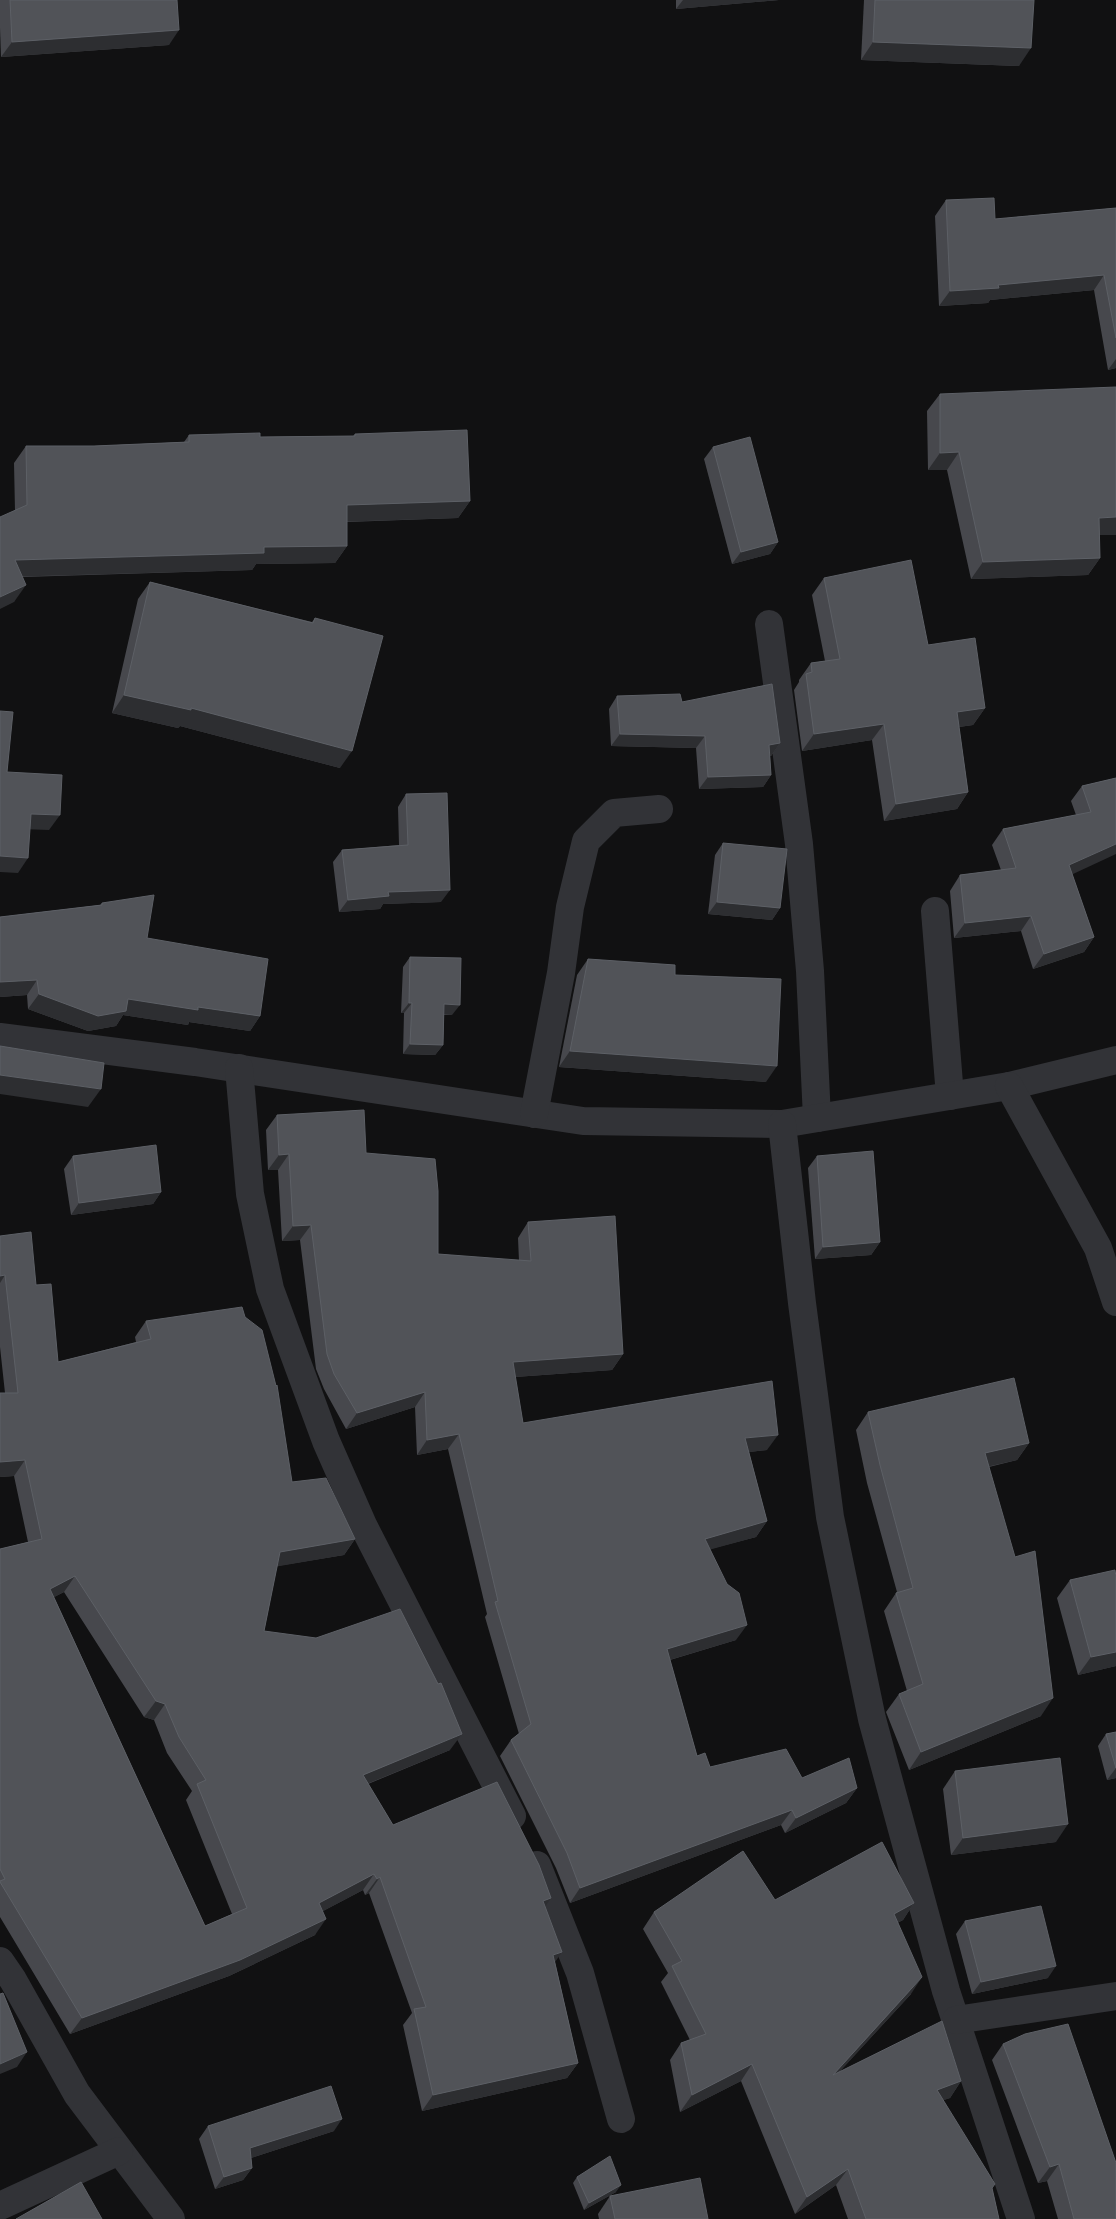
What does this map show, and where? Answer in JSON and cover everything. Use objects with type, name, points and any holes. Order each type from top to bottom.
[{"type":"street","points":[[769,624],[799,844],[810,971],[817,1118]]},
{"type":"street","points":[[534,1114],[561,973],[570,907],[586,842],[614,814],[659,809]]},
{"type":"street","points":[[935,911],[950,1096]]},
{"type":"street","points":[[0,1036],[239,1068],[583,1122],[782,1124],[1008,1086],[1116,1060]]},
{"type":"street","points":[[239,1068],[250,1194],[270,1289],[326,1441],[364,1524],[542,1875],[580,1973],[621,2119]]},
{"type":"street","points":[[1008,1086],[1098,1248],[1116,1302]]},
{"type":"street","points":[[782,1124],[802,1303],[830,1517],[872,1719],[956,2020],[1021,2219]]},
{"type":"street","points":[[0,1961],[13,1980],[78,2094],[171,2219]]},
{"type":"street","points":[[956,2020],[1116,1996]]},
{"type":"street","points":[[0,2206],[119,2151]]},
{"type":"building","points":[[10,0],[177,0],[179,30],[12,42]]},
{"type":"building","points":[[875,0],[1034,0],[1031,48],[873,42]]},
{"type":"building","points":[[994,198],[995,219],[1116,208],[1116,338],[1104,275],[998,285],[999,288],[950,291],[946,200]]},
{"type":"building","points":[[1116,387],[1116,517],[1099,518],[1100,558],[983,562],[959,452],[940,453],[940,394]]},
{"type":"building","points":[[467,430],[470,501],[347,505],[347,546],[264,547],[264,553],[15,560],[26,585],[0,597],[0,517],[27,505],[26,446],[94,446],[189,442],[189,435],[260,433],[260,437],[355,436],[355,434]]},
{"type":"building","points":[[750,437],[778,542],[741,552],[713,447]]},
{"type":"building","points":[[911,560],[928,645],[975,638],[985,708],[957,712],[968,792],[896,804],[884,724],[814,734],[806,674],[812,672],[811,663],[840,659],[824,578]]},
{"type":"building","points":[[150,582],[313,623],[315,618],[383,636],[352,751],[191,708],[191,710],[124,695]]},
{"type":"building","points":[[772,684],[780,743],[769,745],[771,775],[708,777],[705,736],[620,734],[617,696],[680,694],[682,702]]},
{"type":"building","points":[[0,711],[13,712],[7,772],[62,775],[60,815],[31,814],[28,858],[0,856]]},
{"type":"building","points":[[1116,778],[1116,844],[1069,865],[1094,937],[1044,954],[1031,916],[965,923],[960,875],[1016,868],[1003,829],[1091,812],[1082,786]]},
{"type":"building","points":[[447,793],[450,890],[388,892],[389,896],[348,900],[342,850],[408,845],[406,794]]},
{"type":"building","points":[[723,843],[787,849],[780,908],[717,902]]},
{"type":"building","points":[[154,895],[147,938],[268,959],[260,1016],[198,1007],[198,1010],[128,999],[126,1011],[98,1016],[39,994],[37,980],[0,982],[0,917],[102,905],[102,903]]},
{"type":"building","points":[[410,957],[461,958],[460,1005],[444,1004],[443,1045],[410,1044],[412,1003],[409,1003]]},
{"type":"building","points":[[588,959],[675,965],[675,975],[781,979],[777,1066],[570,1051]]},
{"type":"building","points":[[0,1046],[104,1063],[101,1089],[0,1075]]},
{"type":"building","points":[[364,1110],[366,1153],[435,1159],[438,1191],[438,1254],[531,1261],[528,1222],[615,1216],[623,1354],[513,1362],[523,1423],[772,1381],[778,1435],[745,1438],[767,1521],[705,1539],[727,1584],[739,1593],[747,1625],[667,1649],[697,1756],[705,1753],[710,1767],[786,1749],[802,1778],[849,1758],[857,1788],[796,1818],[792,1810],[580,1888],[567,1853],[511,1740],[531,1724],[495,1602],[498,1601],[459,1434],[427,1440],[425,1392],[357,1413],[334,1374],[327,1354],[311,1225],[293,1226],[289,1154],[279,1155],[277,1115]]},
{"type":"building","points":[[156,1145],[161,1192],[79,1203],[73,1156]]},
{"type":"building","points":[[873,1151],[880,1242],[823,1247],[817,1156]]},
{"type":"building","points":[[31,1232],[36,1285],[51,1284],[58,1362],[151,1339],[146,1321],[242,1307],[245,1317],[262,1330],[277,1385],[292,1482],[326,1478],[355,1539],[280,1552],[264,1631],[316,1638],[400,1609],[438,1684],[441,1683],[462,1734],[363,1775],[393,1825],[497,1782],[539,1865],[551,1898],[543,1901],[562,1952],[553,1955],[578,2063],[433,2095],[414,2009],[426,2007],[380,1877],[377,1879],[374,1874],[319,1903],[326,1919],[240,1960],[82,2018],[0,1882],[5,1879],[0,1869],[0,1549],[42,1539],[25,1460],[0,1462],[0,1393],[18,1393],[5,1275],[0,1276],[0,1236]],"holes":[[[75,1576],[156,1701],[165,1704],[179,1737],[206,1780],[197,1784],[247,1908],[205,1926],[50,1589]]]},
{"type":"building","points":[[1014,1378],[1029,1443],[985,1453],[1015,1557],[1035,1551],[1053,1698],[921,1752],[899,1694],[923,1684],[896,1593],[913,1588],[880,1465],[868,1412]]},
{"type":"building","points":[[1115,1570],[1116,1652],[1091,1657],[1070,1580]]},
{"type":"building","points":[[1116,1732],[1116,1768],[1106,1734]]},
{"type":"building","points":[[1060,1758],[1068,1824],[963,1838],[955,1771]]},
{"type":"building","points":[[882,1842],[914,1903],[894,1914],[922,1977],[833,2075],[942,2021],[961,2081],[937,2090],[995,2184],[992,2188],[999,2219],[866,2219],[848,2169],[807,2197],[752,2064],[692,2095],[681,2043],[706,2034],[672,1966],[682,1961],[654,1912],[743,1851],[775,1900]]},
{"type":"building","points":[[1041,1906],[1056,1966],[981,1982],[965,1921]]},
{"type":"building","points":[[3,1993],[27,2052],[0,2064],[0,1994]]},
{"type":"building","points":[[1068,2024],[1116,2163],[1116,2219],[1074,2219],[1059,2164],[1050,2167],[1003,2044],[1025,2034]]},
{"type":"building","points":[[331,2086],[342,2119],[250,2148],[252,2168],[224,2177],[208,2126]]},
{"type":"building","points":[[610,2156],[621,2185],[589,2203],[577,2177]]},
{"type":"building","points":[[700,2178],[708,2219],[615,2219],[610,2196]]},
{"type":"building","points":[[81,2182],[102,2219],[16,2219]]}]
